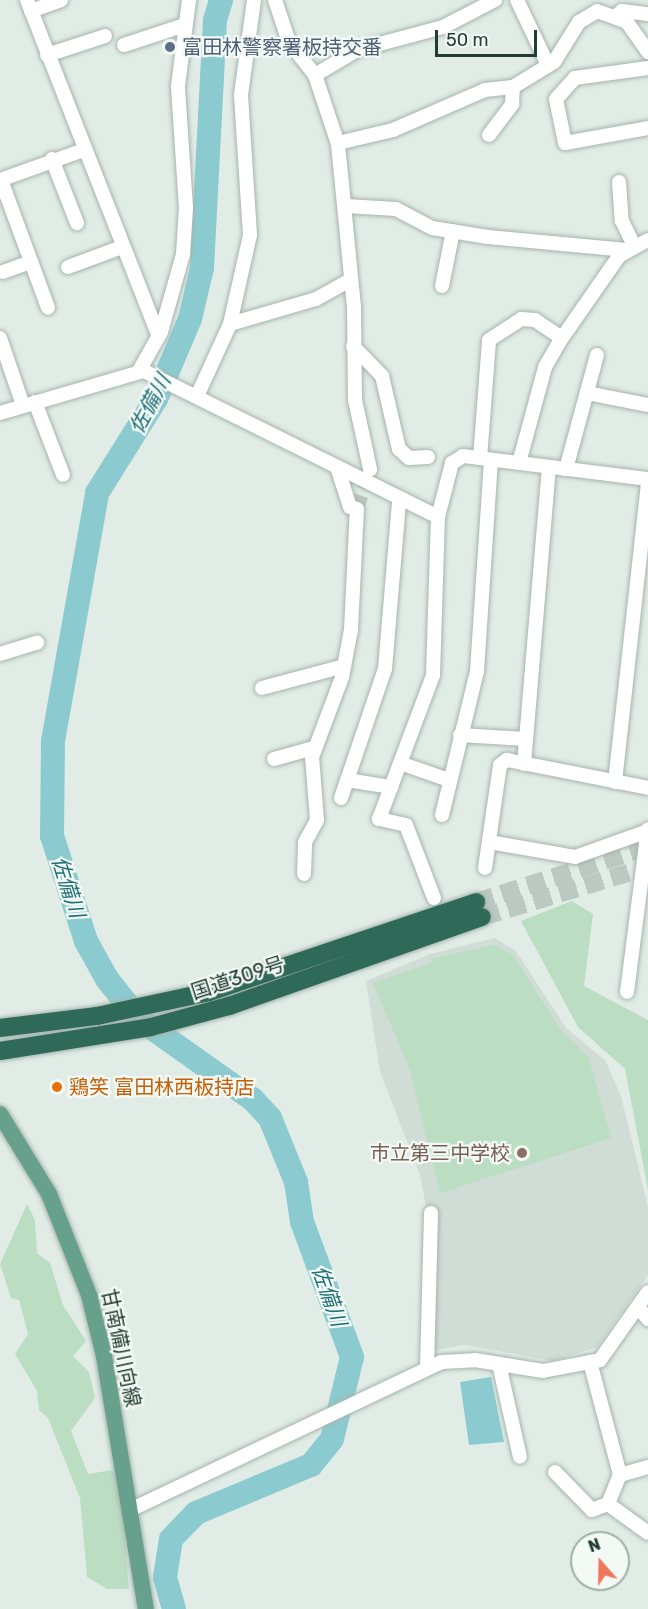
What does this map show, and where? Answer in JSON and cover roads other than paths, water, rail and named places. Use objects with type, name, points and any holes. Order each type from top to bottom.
[{"type":"highway","name":"国道309号","points":[[0,1028],[63,1021],[210,992],[479,910],[229,1006],[71,1041],[0,1051]]},
{"type":"main road","name":"甘南備川向線","points":[[0,1114],[49,1194],[89,1295],[130,1510],[146,1609]]},
{"type":"street","points":[[61,0],[29,6],[122,247],[159,336]]},
{"type":"street","points":[[141,371],[159,336],[185,233],[177,113],[189,0]]},
{"type":"street","points":[[195,393],[230,324],[250,235],[241,95],[254,0]]},
{"type":"street","points":[[275,0],[290,42],[315,75],[338,143],[346,206],[355,400],[370,469]]},
{"type":"street","points":[[315,75],[357,50],[444,27],[495,0]]},
{"type":"street","points":[[517,0],[548,65]]},
{"type":"street","points":[[616,16],[622,11],[648,14]]},
{"type":"street","points":[[338,143],[393,130],[485,90],[513,87],[560,56],[587,14],[616,16],[634,29],[648,52]]},
{"type":"street","points":[[124,45],[185,25]]},
{"type":"street","points":[[47,55],[105,36]]},
{"type":"street","points":[[648,68],[574,78],[556,99],[565,143],[648,128]]},
{"type":"street","points":[[489,135],[512,104],[513,87]]},
{"type":"street","points":[[48,308],[0,180],[52,159],[84,150]]},
{"type":"street","points":[[52,159],[77,223]]},
{"type":"street","points":[[618,182],[622,221],[630,247]]},
{"type":"street","points":[[346,206],[396,209],[432,228],[453,231],[630,247],[648,240]]},
{"type":"street","points":[[442,286],[453,231]]},
{"type":"street","points":[[68,267],[122,247]]},
{"type":"street","points":[[519,463],[546,367],[562,338],[630,247]]},
{"type":"street","points":[[3,272],[31,262]]},
{"type":"street","points":[[230,324],[302,304],[349,281]]},
{"type":"street","points":[[442,816],[477,671],[489,340],[521,319],[535,320],[562,338]]},
{"type":"street","points":[[0,338],[63,475]]},
{"type":"street","points":[[353,346],[382,376],[399,449],[410,458],[428,457]]},
{"type":"street","points":[[566,469],[597,355]]},
{"type":"street","points":[[0,413],[141,371],[195,393],[399,502],[438,516]]},
{"type":"street","points":[[587,393],[648,405]]},
{"type":"street","points":[[434,898],[406,825],[379,819],[433,675],[438,516],[452,464],[463,456],[648,480],[615,782]]},
{"type":"street","points":[[524,764],[549,467]]},
{"type":"street","points":[[304,874],[304,842],[317,820],[311,795],[314,748],[344,666],[357,509],[350,507],[338,469]]},
{"type":"street","points":[[341,798],[385,669],[399,502]]},
{"type":"street","points":[[0,654],[37,643]]},
{"type":"street","points":[[262,688],[344,666]]},
{"type":"street","points":[[460,735],[526,739]]},
{"type":"street","points":[[274,759],[314,748]]},
{"type":"street","points":[[485,868],[500,765],[507,760],[648,788]]},
{"type":"street","points":[[400,763],[449,780]]},
{"type":"street","points":[[347,780],[391,787]]},
{"type":"street","points":[[489,842],[575,857],[648,830],[627,992]]},
{"type":"street","points":[[427,1368],[430,1213]]},
{"type":"street","points":[[130,1510],[427,1368],[460,1359],[543,1371],[600,1360],[648,1292]]},
{"type":"street","points":[[638,1307],[648,1319]]},
{"type":"street","points":[[555,1472],[592,1510],[608,1504],[620,1475],[590,1362]]},
{"type":"street","points":[[500,1364],[520,1457]]},
{"type":"street","points":[[620,1475],[648,1467]]},
{"type":"street","points":[[608,1504],[648,1533]]},
{"type":"water","points":[[491,1377],[504,1442],[469,1445],[460,1382]]},
{"type":"waterway","name":"佐備川","points":[[174,1609],[165,1577],[171,1539],[196,1513],[311,1465],[332,1439],[352,1357],[302,1222],[296,1182],[270,1118],[252,1099],[139,1019],[107,979],[86,941],[52,836],[53,741],[97,493],[156,399],[190,319],[202,268],[215,20],[221,0]]},
{"type":"tunnel","points":[[357,509],[369,471]]},
{"type":"tunnel","points":[[476,902],[648,847]]},
{"type":"tunnel","points":[[482,917],[648,867]]},
{"type":"place","name":"富田林警察署板持交番","points":[[170,47]]},
{"type":"place","name":"鶏笑 富田林西板持店","points":[[57,1087]]},
{"type":"place","name":"市立第三中学校","points":[[522,1153]]}]
